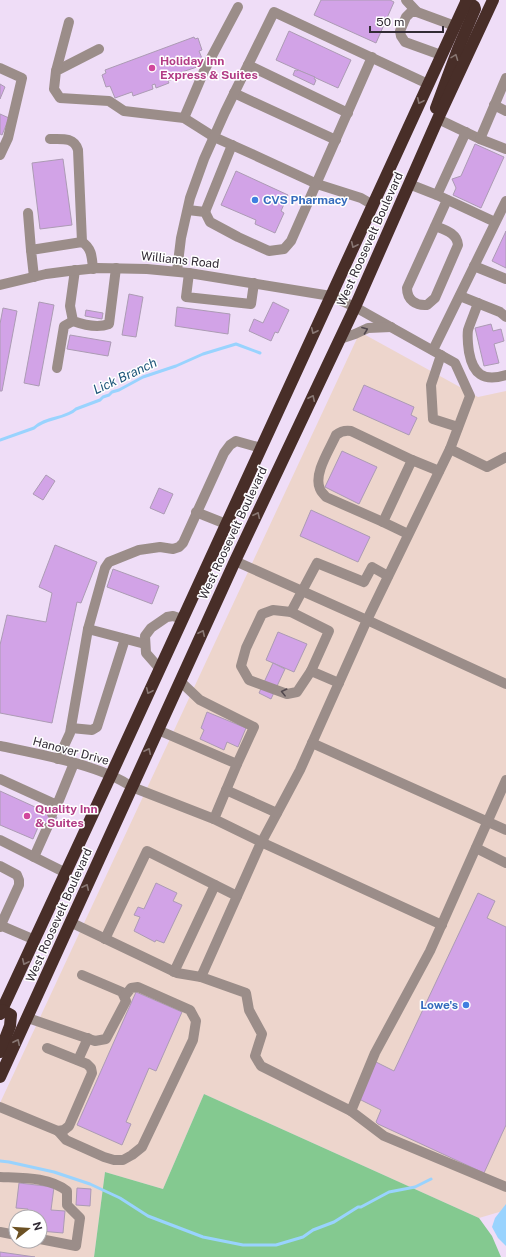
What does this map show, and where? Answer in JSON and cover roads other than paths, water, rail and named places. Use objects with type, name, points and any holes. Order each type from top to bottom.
[{"type":"highway","name":"West Roosevelt Boulevard","points":[[0,1077],[235,561],[340,339],[493,0]]},
{"type":"highway","name":"West Roosevelt Boulevard","points":[[1,1011],[373,205],[455,26],[464,1]]},
{"type":"highway","points":[[426,147],[437,105],[475,9],[474,6],[464,1]]},
{"type":"highway","points":[[0,1052],[10,1026],[11,1015],[1,1011]]},
{"type":"street","points":[[406,0],[417,12]]},
{"type":"street","points":[[184,118],[204,71],[238,7]]},
{"type":"street","points":[[177,271],[181,238],[197,179],[234,93],[274,12],[428,84]]},
{"type":"street","points":[[441,55],[405,42],[400,31],[406,17],[411,12],[417,12],[455,26]]},
{"type":"street","points":[[69,22],[56,71],[54,89],[60,98],[109,101],[124,111],[184,118],[214,137],[317,184],[361,198],[373,205]]},
{"type":"street","points":[[56,71],[99,49]]},
{"type":"street","points":[[232,145],[205,212],[210,222],[269,252],[284,249],[291,241],[372,58]]},
{"type":"street","points":[[248,65],[348,113]]},
{"type":"street","points":[[0,68],[22,78],[8,138],[0,155]]},
{"type":"street","points":[[480,139],[506,78]]},
{"type":"street","points":[[234,93],[336,140]]},
{"type":"street","points":[[494,105],[506,110]]},
{"type":"street","points":[[438,119],[480,139],[506,149]]},
{"type":"street","points":[[436,195],[466,132]]},
{"type":"street","points":[[50,139],[70,140],[76,144],[78,150],[82,242]]},
{"type":"street","points":[[409,184],[495,222]]},
{"type":"street","points":[[435,226],[452,233],[457,239],[458,245],[435,298],[427,305],[422,306],[409,299],[407,288],[446,200]]},
{"type":"street","points":[[458,427],[433,419],[431,385],[437,353],[460,296],[506,201]]},
{"type":"street","points":[[188,210],[205,212]]},
{"type":"street","points":[[28,213],[34,277]]},
{"type":"street","points":[[31,250],[82,242],[88,245],[93,269]]},
{"type":"street","points":[[474,266],[506,280]]},
{"type":"street","points":[[73,321],[79,324],[102,326],[109,324],[116,268]]},
{"type":"street","name":"Williams Road","points":[[0,285],[75,270],[147,268],[177,271],[331,296],[355,306],[455,363],[470,396],[450,449],[367,620],[300,770],[261,842],[201,977]]},
{"type":"street","points":[[73,321],[70,306],[75,270]]},
{"type":"street","points":[[189,273],[186,297],[251,304],[254,283]]},
{"type":"street","points":[[460,296],[500,312],[506,317]]},
{"type":"street","points":[[478,303],[468,331],[468,344],[473,368],[478,374],[486,378],[506,375]]},
{"type":"street","points":[[57,368],[64,326],[73,321]]},
{"type":"street","points":[[340,339],[368,328],[391,327]]},
{"type":"street","points":[[408,534],[326,497],[320,490],[318,481],[319,472],[336,435],[346,430],[351,431],[439,471]]},
{"type":"street","points":[[58,759],[70,733],[88,629],[105,568],[109,562],[144,549],[160,547],[172,549],[179,547],[183,542],[224,453],[230,445],[236,441],[261,448]]},
{"type":"street","points":[[450,449],[487,466],[506,457]]},
{"type":"street","points":[[383,522],[412,460]]},
{"type":"street","points":[[196,512],[226,524]]},
{"type":"street","points":[[235,561],[506,684]]},
{"type":"street","points":[[291,612],[317,563],[364,582],[372,567],[388,576]]},
{"type":"street","points":[[272,610],[291,612],[329,631],[311,671],[297,692],[287,694],[250,680],[241,666],[246,648],[262,614],[272,610]]},
{"type":"street","points":[[160,669],[146,653],[145,636],[157,622],[167,617],[173,616],[182,619]]},
{"type":"street","points":[[88,629],[145,644]]},
{"type":"street","points":[[71,728],[92,730],[96,727],[125,639]]},
{"type":"street","points":[[311,671],[339,683]]},
{"type":"street","points":[[180,681],[200,700],[254,727],[214,819]]},
{"type":"street","points":[[158,730],[237,764]]},
{"type":"street","points":[[312,743],[506,830]]},
{"type":"street","name":"Hanover Drive","points":[[0,746],[74,763],[111,775],[132,787],[214,819],[442,925]]},
{"type":"street","points":[[52,814],[74,763]]},
{"type":"street","points":[[0,779],[56,805]]},
{"type":"street","points":[[351,1111],[375,1053],[430,951],[506,780]]},
{"type":"street","points":[[226,790],[277,813]]},
{"type":"street","points":[[34,857],[47,828]]},
{"type":"street","points":[[0,840],[66,873]]},
{"type":"street","points":[[476,848],[506,863]]},
{"type":"street","points":[[105,939],[147,851],[237,896]]},
{"type":"street","points":[[0,866],[16,875],[19,880],[0,926],[35,940]]},
{"type":"street","points":[[174,972],[215,885]]},
{"type":"street","points":[[70,922],[174,972],[201,977],[246,993],[249,1010],[262,1034],[255,1056],[260,1066],[351,1111],[384,1136],[506,1187]]},
{"type":"street","points":[[28,1018],[95,1041],[106,1040],[126,1001],[125,996],[122,992],[82,975]]},
{"type":"street","points":[[0,1107],[58,1131],[66,1140],[114,1160],[123,1160],[142,1147],[193,1040],[196,1021],[190,1010],[138,987],[131,988],[125,996]]},
{"type":"street","points":[[78,1060],[88,1038]]},
{"type":"street","points":[[47,1048],[87,1064],[91,1068],[92,1073],[69,1126],[64,1130],[58,1131]]},
{"type":"street","points":[[1,1180],[48,1181],[60,1185],[67,1191],[67,1205],[80,1218],[76,1246],[48,1241]]},
{"type":"water","points":[[506,1204],[506,1246],[498,1238],[492,1227],[495,1218]]},
{"type":"waterway","name":"Lick Branch","points":[[0,440],[34,428],[44,422],[67,415],[76,409],[100,400],[112,392],[119,390],[143,377],[176,366],[203,354],[236,344],[260,353]]},
{"type":"waterway","points":[[0,1161],[54,1172],[90,1184],[120,1198],[148,1216],[203,1237],[243,1245],[276,1245],[303,1237],[313,1230],[334,1222],[358,1207],[361,1207],[389,1192],[415,1187],[431,1179]]},
{"type":"place","name":"Holiday Inn Express & Suites","points":[[152,68]]},
{"type":"place","name":"CVS Pharmacy","points":[[255,200]]},
{"type":"place","name":"Quality Inn & Suites","points":[[27,816]]},
{"type":"place","name":"Lowe's","points":[[466,1005]]}]
